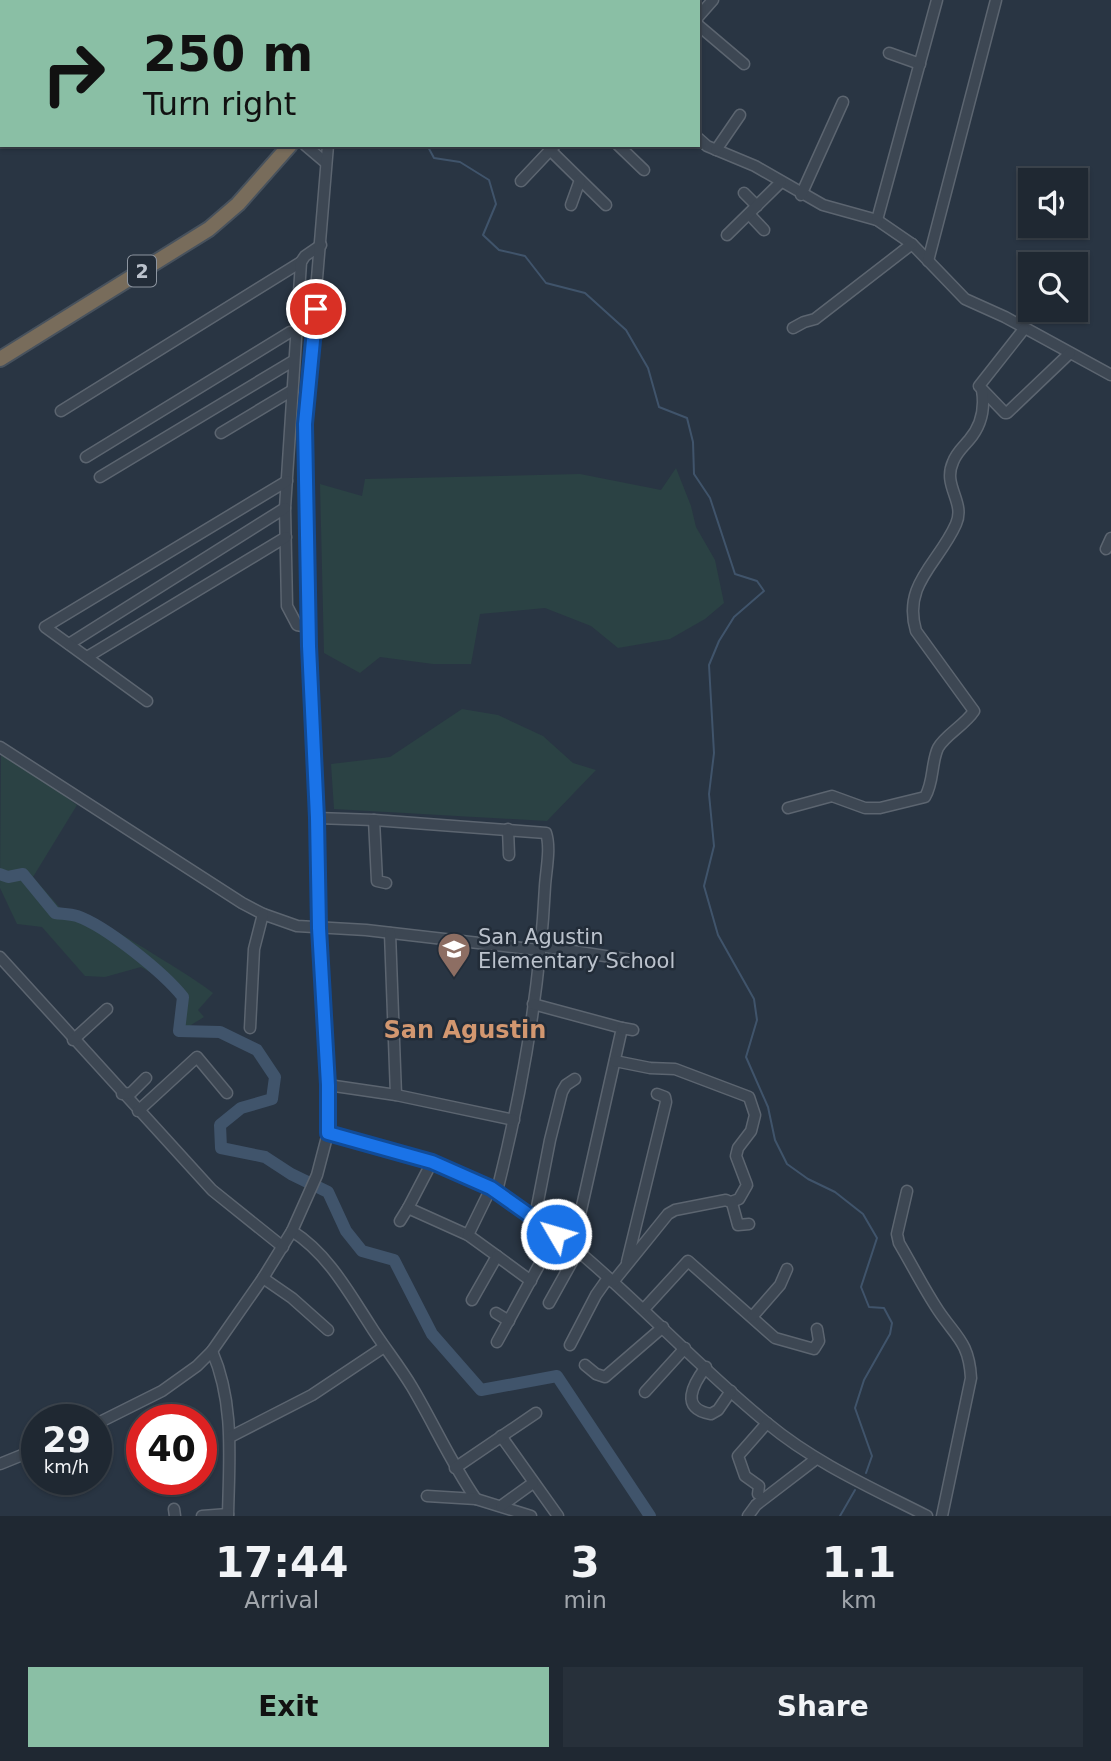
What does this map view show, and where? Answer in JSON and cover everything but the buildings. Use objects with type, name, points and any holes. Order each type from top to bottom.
[{"type":"highway","name":"2","points":[[0,359],[209,229],[238,204],[288,147]]},
{"type":"street","points":[[877,220],[937,0]]},
{"type":"street","points":[[928,261],[996,0]]},
{"type":"street","points":[[700,14],[718,1]]},
{"type":"street","points":[[700,29],[744,64]]},
{"type":"street","points":[[889,53],[920,64]]},
{"type":"street","points":[[802,195],[843,102]]},
{"type":"street","points":[[716,150],[740,115]]},
{"type":"street","points":[[700,140],[707,146],[755,166],[802,195],[848,213],[877,220],[912,244],[965,299],[1005,317],[1111,375]]},
{"type":"street","points":[[307,147],[325,162]]},
{"type":"street","points":[[112,1416],[162,1391],[197,1367],[212,1351],[292,1231],[317,1175],[328,1133],[308,627],[305,424],[328,147]]},
{"type":"street","points":[[521,181],[553,147],[580,180],[606,205]]},
{"type":"street","points":[[620,147],[644,170]]},
{"type":"street","points":[[571,205],[580,180]]},
{"type":"street","points":[[727,235],[781,182]]},
{"type":"street","points":[[744,193],[764,230]]},
{"type":"street","points":[[793,328],[815,320],[912,244]]},
{"type":"street","points":[[61,411],[301,262],[321,245]]},
{"type":"street","points":[[301,262],[285,508],[287,606],[297,625],[308,627]]},
{"type":"street","points":[[788,808],[832,796],[866,808],[925,797],[939,747],[974,711],[916,631],[912,605],[922,576],[946,543],[959,515],[959,507],[951,489],[950,471],[956,455],[979,426],[984,403],[980,384],[1024,329]]},
{"type":"street","points":[[86,457],[290,332],[295,332]]},
{"type":"street","points":[[982,390],[1007,413],[1070,354]]},
{"type":"street","points":[[100,477],[293,361]]},
{"type":"street","points":[[220,433],[291,391]]},
{"type":"street","points":[[147,701],[45,627],[287,481]]},
{"type":"street","points":[[69,643],[285,508]]},
{"type":"street","points":[[87,657],[286,537]]},
{"type":"street","points":[[1106,549],[1111,538]]},
{"type":"street","points":[[0,747],[232,896],[263,914],[297,926],[348,928],[631,960]]},
{"type":"street","points":[[317,818],[509,829],[542,832],[548,837],[540,948],[514,1120],[494,1189],[468,1235]]},
{"type":"street","points":[[374,820],[377,881],[386,883]]},
{"type":"street","points":[[509,829],[509,855]]},
{"type":"street","points":[[250,1028],[254,949],[263,914]]},
{"type":"street","points":[[390,933],[396,1096]]},
{"type":"street","points":[[0,957],[212,1190],[283,1247]]},
{"type":"street","points":[[533,1004],[633,1030]]},
{"type":"street","points":[[73,1040],[107,1009]]},
{"type":"street","points":[[549,1303],[575,1248],[622,1028]]},
{"type":"street","points":[[138,1111],[197,1057],[227,1093]]},
{"type":"street","points":[[615,1061],[650,1068],[675,1069],[749,1097],[755,1115],[751,1131],[738,1148],[736,1156],[747,1185],[744,1194],[731,1202]]},
{"type":"street","points":[[122,1094],[131,1093],[146,1078]]},
{"type":"street","points":[[535,1217],[559,1102],[566,1085],[575,1079]]},
{"type":"street","points":[[328,1085],[514,1120]]},
{"type":"street","points":[[626,1266],[666,1102],[665,1097],[657,1094]]},
{"type":"street","points":[[328,1133],[432,1162],[494,1189],[575,1248],[767,1423],[816,1458],[927,1516]]},
{"type":"street","points":[[400,1221],[432,1162]]},
{"type":"street","points":[[907,1191],[897,1234],[899,1243],[938,1310],[961,1340],[970,1357],[971,1378],[942,1516]]},
{"type":"street","points":[[570,1345],[596,1295],[626,1266],[672,1211],[726,1200],[731,1202]]},
{"type":"street","points":[[731,1202],[738,1226],[749,1224]]},
{"type":"street","points":[[408,1208],[468,1235],[531,1281]]},
{"type":"street","points":[[292,1231],[317,1250],[351,1295],[411,1385],[455,1468],[475,1499]]},
{"type":"street","points":[[497,1342],[556,1234]]},
{"type":"street","points":[[472,1300],[497,1256]]},
{"type":"street","points":[[643,1309],[688,1261],[775,1338],[814,1349],[818,1345],[817,1329]]},
{"type":"street","points":[[752,1317],[780,1285],[787,1269]]},
{"type":"street","points":[[263,1278],[328,1330]]},
{"type":"street","points":[[496,1313],[509,1321]]},
{"type":"street","points":[[585,1365],[605,1377],[663,1327]]},
{"type":"street","points":[[230,1437],[312,1395],[384,1347]]},
{"type":"street","points":[[645,1392],[685,1348]]},
{"type":"street","points":[[202,1516],[228,1515],[230,1437],[226,1391],[212,1351]]},
{"type":"street","points":[[706,1367],[692,1389],[690,1398],[694,1405],[711,1414],[718,1410],[732,1391]]},
{"type":"street","points":[[455,1468],[536,1413]]},
{"type":"street","points":[[758,1494],[759,1486],[745,1476],[738,1457],[767,1423]]},
{"type":"street","points":[[501,1436],[558,1516]]},
{"type":"street","points":[[0,1464],[21,1455]]},
{"type":"street","points":[[748,1516],[755,1505],[816,1458]]},
{"type":"street","points":[[501,1506],[533,1483]]},
{"type":"street","points":[[428,1496],[475,1499],[531,1516]]},
{"type":"green space","points":[[676,468],[696,527],[715,560],[724,603],[705,619],[670,639],[618,648],[591,626],[545,608],[480,614],[471,664],[433,664],[380,657],[360,673],[324,653],[320,484],[362,496],[365,479],[580,474],[661,490]]},
{"type":"green space","points":[[462,709],[498,715],[543,736],[573,763],[596,770],[547,821],[334,809],[331,764],[390,757]]},
{"type":"green space","points":[[1,750],[77,805],[33,877],[61,909],[104,924],[213,993],[198,1010],[204,1017],[178,1033],[181,998],[170,984],[141,967],[105,977],[85,976],[42,927],[17,924],[0,888]]},
{"type":"waterway","points":[[428,147],[434,158],[460,162],[489,180],[496,204],[483,235],[499,250],[525,256],[546,283],[585,293],[626,330],[648,368],[659,407],[687,418],[693,442],[694,474],[710,498],[735,574],[757,581],[764,591],[734,617],[719,641],[709,665],[714,753],[709,794],[714,846],[704,886],[718,935],[754,999],[757,1020],[746,1057],[768,1107],[775,1140],[787,1164],[808,1179],[835,1192],[863,1214],[877,1238],[861,1287],[869,1307],[884,1308],[892,1323],[890,1334],[864,1380],[855,1408],[872,1456],[866,1473]]},
{"type":"waterway","points":[[0,874],[8,877],[23,874],[55,913],[74,915],[89,921],[149,963],[183,997],[179,1031],[220,1032],[257,1050],[275,1077],[272,1099],[241,1108],[220,1125],[221,1148],[265,1157],[291,1174],[328,1192],[346,1231],[362,1251],[394,1260],[432,1334],[481,1390],[557,1376],[650,1516]]},
{"type":"waterway","points":[[840,1516],[855,1490]]},
{"type":"place","name":"San Agustin Elementary School","points":[[454,979]]},
{"type":"district","name":"San Agustin","points":[[465,1030]]},
{"type":"route","points":[[316,309],[305,424],[309,646],[328,1133],[432,1162],[491,1188],[556,1234]]}]
